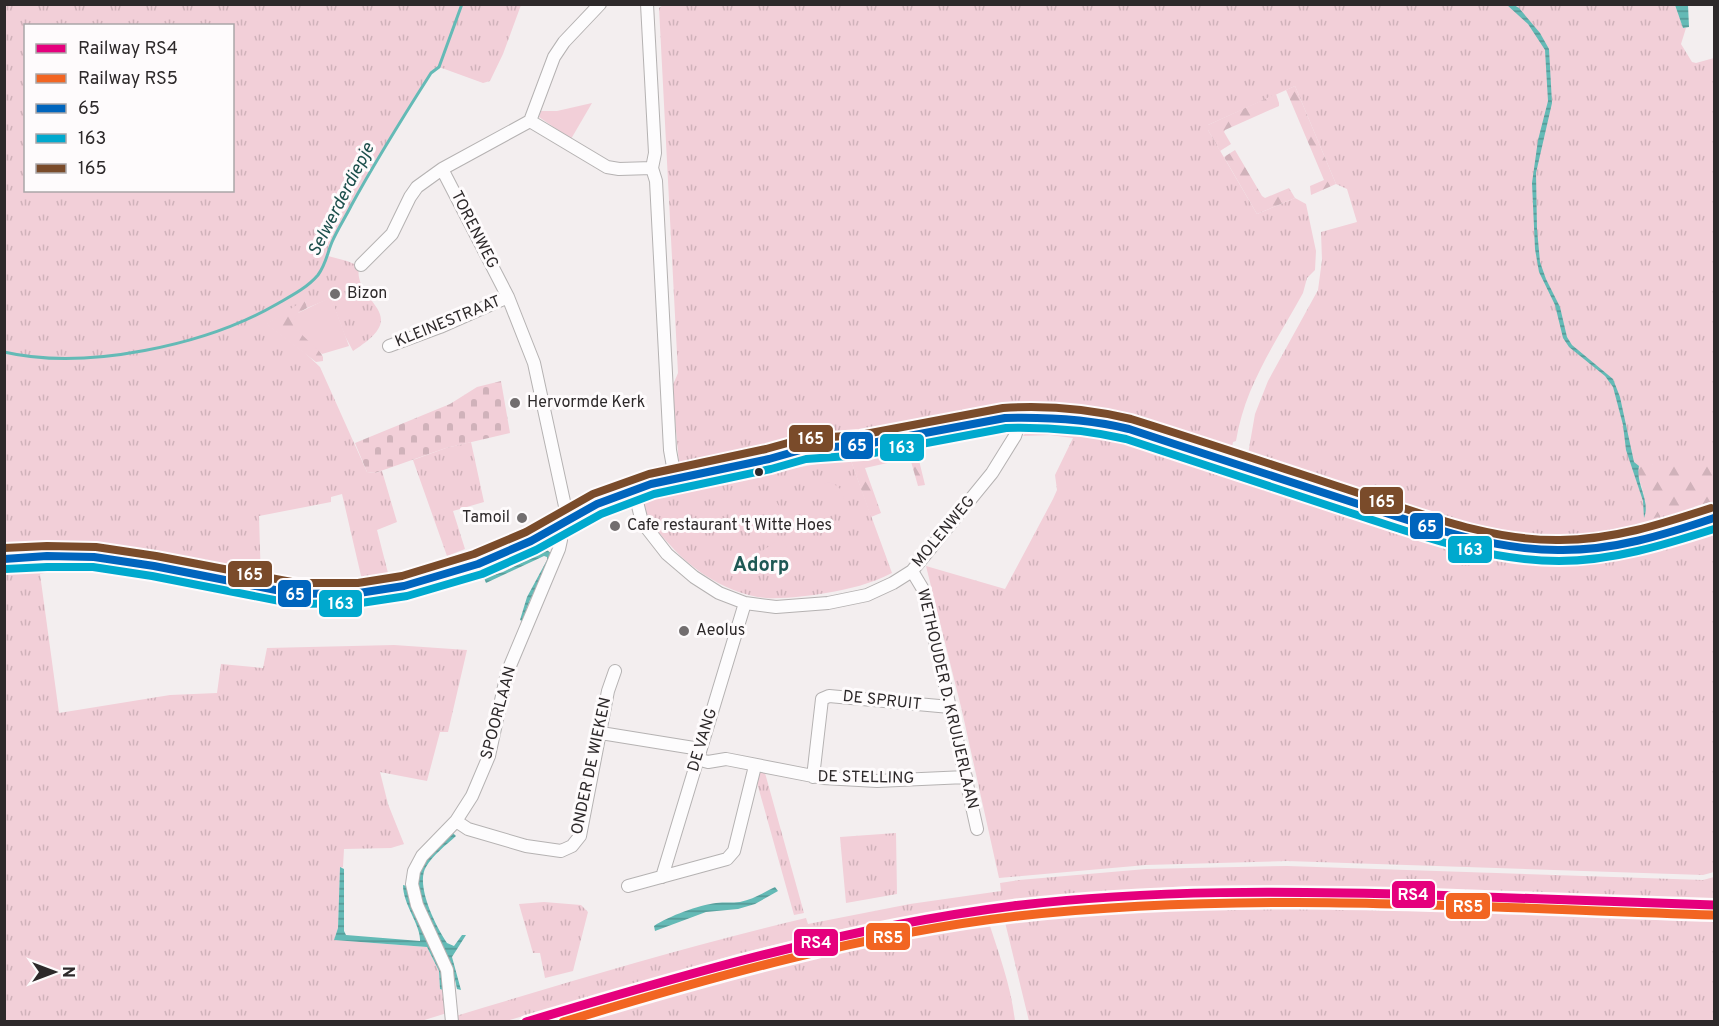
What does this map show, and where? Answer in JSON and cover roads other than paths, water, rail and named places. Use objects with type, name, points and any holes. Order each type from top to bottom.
[{"type":"main road","points":[[4,559],[47,556],[93,557],[154,566],[296,594],[359,593],[404,586],[462,569],[510,551],[597,504],[675,478],[769,459],[824,455],[861,445],[1018,417],[1078,418],[1122,427],[1435,529],[1480,542],[1515,548],[1577,549],[1614,545],[1658,536],[1714,518]]},
{"type":"street","points":[[362,265],[392,234],[417,187],[442,169],[530,121],[554,57],[564,42],[600,4]]},
{"type":"street","points":[[647,4],[655,153],[652,168],[656,181],[670,450],[675,478]]},
{"type":"street","points":[[530,121],[607,167],[652,168]]},
{"type":"street","name":"TORENWEG","points":[[442,169],[508,297],[536,370],[562,524]]},
{"type":"street","name":"KLEINESTRAAT","points":[[389,346],[440,327],[508,297]]},
{"type":"street","name":"MOLENWEG","points":[[634,490],[642,522],[667,554],[711,588],[745,603],[776,607],[828,603],[867,595],[893,584],[912,571],[992,472],[1015,436],[1018,417]]},
{"type":"street","name":"SPOORLAAN","points":[[452,1022],[447,970],[417,905],[412,884],[414,872],[418,861],[456,821],[472,796],[489,756],[507,673],[560,549],[562,524]]},
{"type":"street","name":"WETHOUDER D. KRUIJERLAAN","points":[[912,571],[924,591],[977,829]]},
{"type":"street","name":"DE VANG","points":[[662,877],[745,603]]},
{"type":"street","name":"ONDER DE WIEKEN","points":[[456,821],[468,829],[526,846],[561,851],[572,846],[580,836],[608,691],[615,671]]},
{"type":"street","name":"DE SPRUIT","points":[[813,777],[822,699],[829,696],[950,707]]},
{"type":"street","name":"DE STELLING","points":[[601,733],[699,754],[708,762],[726,759],[813,777],[877,781],[966,777]]},
{"type":"street","points":[[627,886],[727,859],[734,851],[755,766]]},
{"type":"water","points":[[1507,5],[1519,8],[1540,33],[1549,49],[1552,103],[1536,173],[1540,262],[1560,307],[1567,337],[1572,345],[1613,379],[1620,397],[1634,462],[1639,466],[1639,479],[1646,505],[1644,518],[1643,501],[1626,450],[1623,425],[1613,387],[1605,376],[1569,347],[1563,338],[1555,305],[1539,272],[1535,249],[1532,183],[1538,140],[1548,101],[1545,50],[1528,24]]},
{"type":"water","points":[[1675,5],[1688,5],[1689,27],[1683,28]]},
{"type":"water","points":[[547,550],[552,557],[522,621],[520,620],[527,597],[547,557],[544,556],[486,583],[484,578],[503,572]]},
{"type":"water","points":[[453,833],[456,836],[436,854],[426,867],[423,884],[428,906],[447,943],[454,946],[462,935],[466,935],[452,957],[461,990],[457,989],[445,950],[424,911],[418,884],[420,871],[426,858]]},
{"type":"water","points":[[340,867],[344,869],[344,931],[346,935],[420,941],[418,928],[404,892],[403,885],[407,886],[443,973],[443,990],[440,989],[439,971],[427,947],[334,940],[338,928]]},
{"type":"water","points":[[775,887],[778,891],[755,904],[738,909],[706,912],[655,931],[654,926],[684,912],[709,904],[745,901]]},
{"type":"waterway","name":"Selwerderdiepje","points":[[4,352],[36,357],[71,358],[108,356],[145,350],[181,342],[248,319],[304,288],[321,271],[336,233],[370,172],[431,73],[439,67],[462,4]]},
{"type":"rail line","name":"RS4","points":[[526,1022],[707,970],[828,939],[951,915],[1065,900],[1169,894],[1274,892],[1714,905]]},
{"type":"rail line","name":"RS5","points":[[563,1022],[788,959],[902,934],[1018,916],[1105,908],[1279,902],[1453,905],[1714,915]]},
{"type":"place","name":"Bizon","points":[[335,294]]},
{"type":"place","name":"Hervormde Kerk","points":[[515,403]]},
{"type":"place","name":"Tamoil","points":[[522,518]]},
{"type":"place","name":"Cafe restaurant 't Witte Hoes","points":[[615,526]]},
{"type":"place","name":"Aeolus","points":[[684,631]]},
{"type":"district","name":"Adorp","points":[[761,566]]}]
